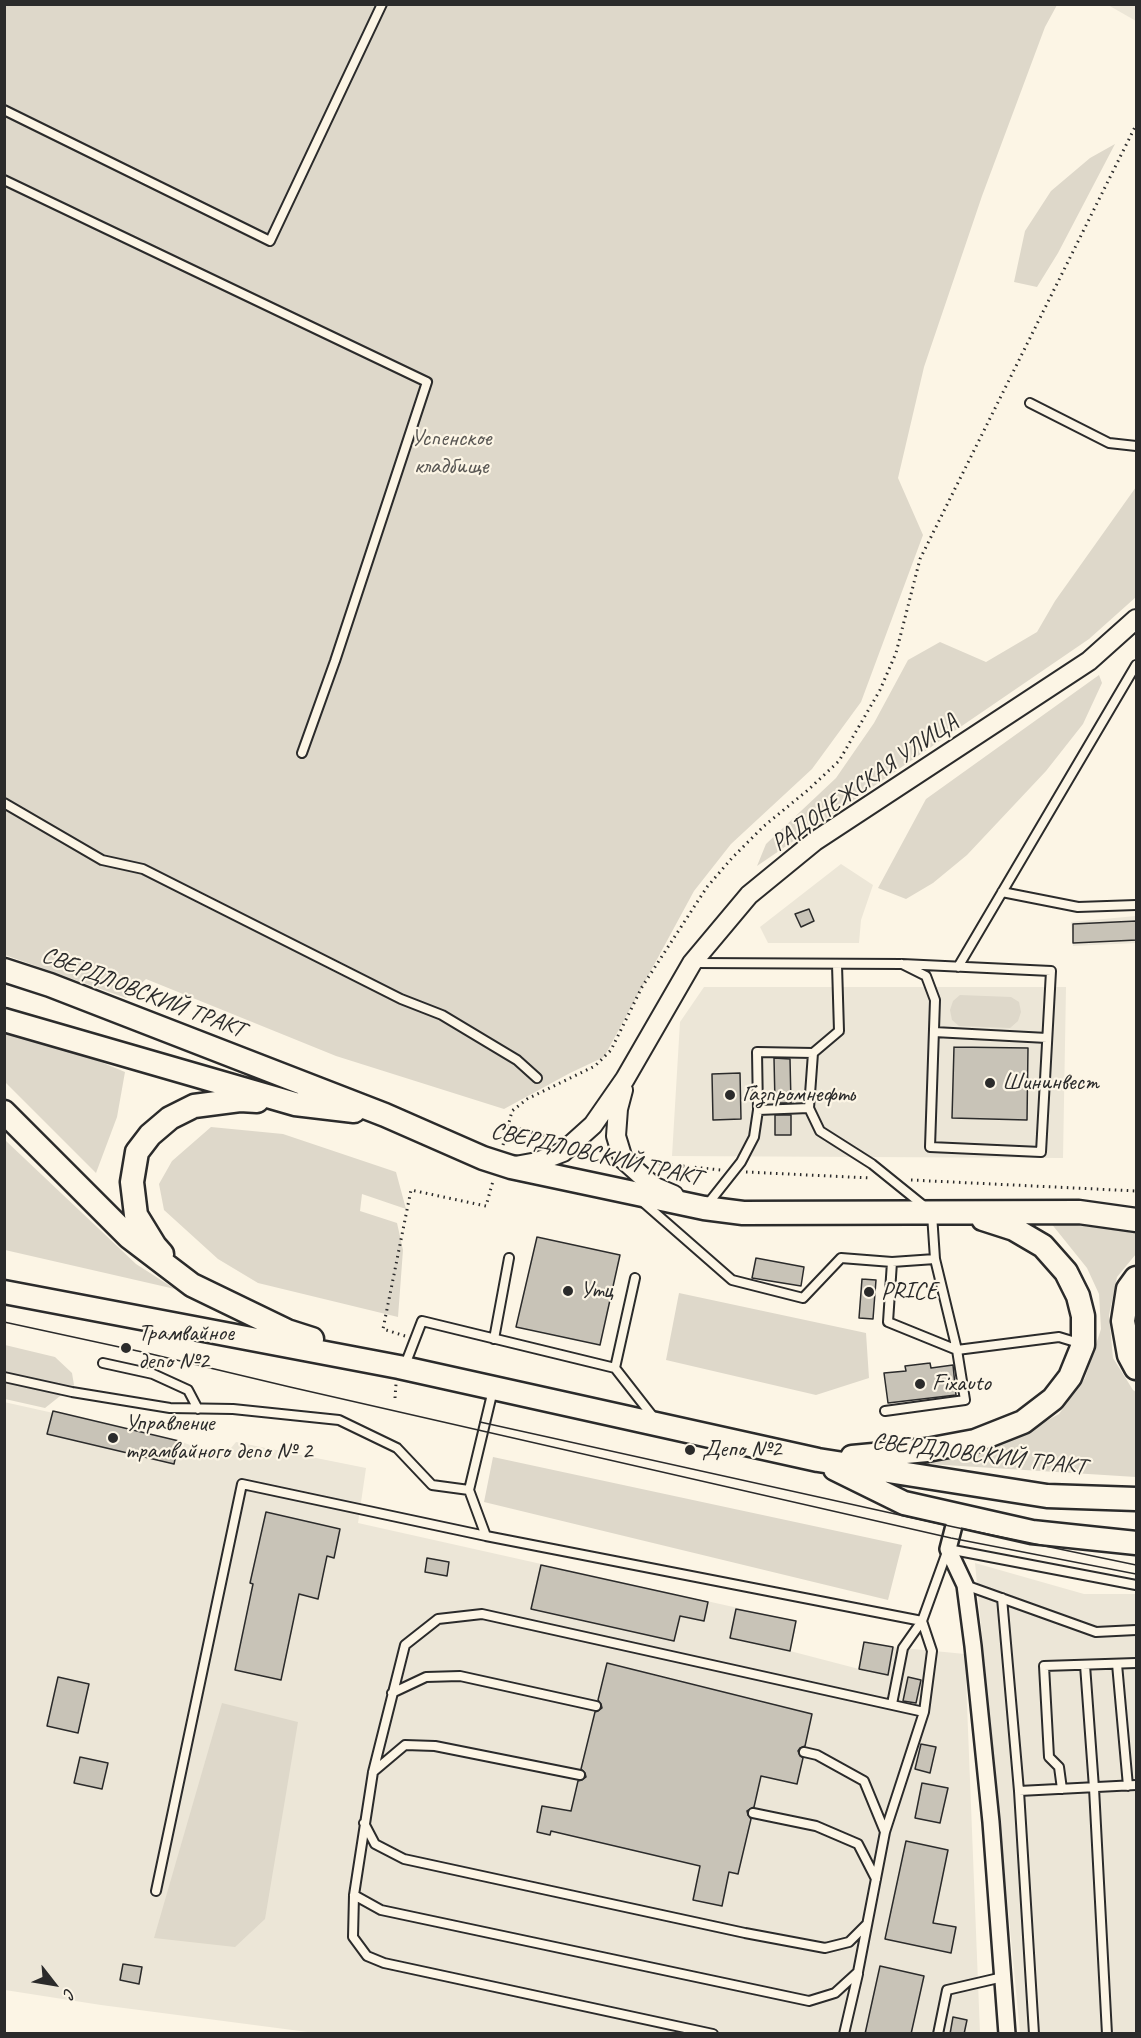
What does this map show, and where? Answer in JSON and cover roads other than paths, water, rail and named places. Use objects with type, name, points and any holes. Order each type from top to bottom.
[{"type":"main road","name":"СВЕРДЛОВСКИЙ ТРАКТ","points":[[4,970],[50,985],[385,1115],[504,1165],[704,1208],[743,1213],[1079,1212],[1137,1220]]},
{"type":"main road","points":[[4,1020],[295,1104]]},
{"type":"main road","points":[[192,1286],[155,1246],[136,1215],[132,1182],[137,1152],[150,1135],[170,1118],[194,1106],[240,1100],[385,1115]]},
{"type":"main road","points":[[4,1112],[129,1237],[192,1286],[287,1331],[401,1367]]},
{"type":"main road","points":[[818,1460],[927,1450],[975,1441],[1023,1422],[1053,1399],[1070,1377],[1083,1345],[1083,1316],[1078,1296],[1066,1272],[1043,1246],[1014,1229],[957,1212]]},
{"type":"main road","points":[[1137,1278],[1128,1289],[1123,1322],[1129,1355],[1137,1368]]},
{"type":"main road","name":"СВЕРДЛОВСКИЙ ТРАКТ","points":[[4,1292],[401,1367],[818,1460],[1047,1496],[1137,1498]]},
{"type":"main road","points":[[818,1460],[904,1503],[1032,1532],[1137,1543]]},
{"type":"street","name":"РАДОНЕЖСКАЯ УЛИЦА","points":[[504,1165],[537,1162],[563,1152],[592,1125],[625,1079],[692,963],[749,895],[815,841],[1089,661],[1137,619]]},
{"type":"street","points":[[625,1079],[618,1109],[616,1136],[623,1159],[653,1185],[704,1208]]},
{"type":"street","points":[[957,1514],[948,1549],[965,1585],[992,1822],[1007,2034]]},
{"type":"lane","points":[[4,110],[270,241],[382,4]]},
{"type":"lane","points":[[4,180],[427,382],[335,661],[302,753]]},
{"type":"lane","points":[[1030,403],[1109,443],[1137,446]]},
{"type":"lane","points":[[958,967],[1137,665]]},
{"type":"lane","points":[[4,803],[102,860],[143,869],[401,999],[442,1015],[517,1060],[537,1078]]},
{"type":"lane","points":[[1002,892],[1078,907],[1137,905]]},
{"type":"lane","points":[[692,963],[902,964],[1051,971],[1041,1152],[930,1147],[936,1000],[926,976],[902,964]]},
{"type":"lane","points":[[704,1208],[734,1172],[754,1137],[758,1110],[757,1052],[813,1053],[838,1031],[837,965]]},
{"type":"lane","points":[[934,1032],[1047,1038]]},
{"type":"lane","points":[[813,1053],[809,1108],[820,1131],[872,1164],[932,1212],[935,1259],[957,1350],[965,1400],[885,1411]]},
{"type":"lane","points":[[758,1110],[809,1108]]},
{"type":"lane","points":[[632,1193],[732,1280],[803,1298],[841,1258],[892,1262],[935,1259]]},
{"type":"lane","points":[[494,1339],[509,1258]]},
{"type":"lane","points":[[892,1262],[888,1322],[957,1350],[1059,1337],[1083,1345]]},
{"type":"lane","points":[[615,1368],[635,1278]]},
{"type":"lane","points":[[401,1367],[422,1321],[615,1368],[660,1426]]},
{"type":"lane","points":[[103,1363],[153,1374],[188,1390],[198,1409]]},
{"type":"lane","points":[[4,1377],[72,1392],[159,1407],[268,1412],[339,1420],[397,1448],[432,1485],[469,1490]]},
{"type":"lane","points":[[486,1536],[469,1490],[494,1388]]},
{"type":"lane","points":[[156,1891],[242,1484],[486,1536],[922,1621]]},
{"type":"lane","points":[[892,1704],[903,1648],[922,1621],[948,1549],[1137,1585]]},
{"type":"lane","points":[[965,1585],[1096,1632],[1137,1630]]},
{"type":"lane","points":[[1002,1598],[1019,1791],[1034,2034]]},
{"type":"lane","points":[[713,2034],[384,1963],[367,1956],[353,1937],[354,1895],[373,1772],[405,1645],[438,1619],[482,1614],[924,1712]]},
{"type":"lane","points":[[844,2034],[885,1832],[924,1712],[932,1651],[922,1621]]},
{"type":"lane","points":[[1062,1789],[1059,1767],[1049,1757],[1044,1666],[1137,1663]]},
{"type":"lane","points":[[1019,1791],[1132,1786],[1118,1664]]},
{"type":"lane","points":[[1085,1665],[1107,2034]]},
{"type":"lane","points":[[392,1693],[426,1677],[459,1676],[596,1706]]},
{"type":"lane","points":[[373,1772],[405,1745],[435,1746],[580,1775]]},
{"type":"lane","points":[[804,1752],[817,1755],[864,1781],[885,1832]]},
{"type":"lane","points":[[753,1813],[816,1826],[858,1844],[876,1879]]},
{"type":"lane","points":[[364,1823],[375,1844],[405,1859],[745,1933],[825,1948],[849,1942],[867,1925]]},
{"type":"lane","points":[[354,1895],[381,1910],[809,2001],[835,1993],[858,1972]]},
{"type":"lane","points":[[938,2034],[947,1990],[1003,1977]]},
{"type":"tram line","points":[[4,1322],[951,1538],[1136,1574]]},
{"type":"tram line","points":[[480,1422],[1136,1565]]},
{"type":"place","name":"Шининвест","points":[[990,1083]]},
{"type":"place","name":"Газпромнефть","points":[[730,1095]]},
{"type":"place","name":"Утц","points":[[568,1291]]},
{"type":"place","name":"PRICE","points":[[869,1292]]},
{"type":"place","name":"Трамвайное депо №2","points":[[126,1348]]},
{"type":"place","name":"Fixauto","points":[[920,1384]]},
{"type":"place","name":"Управление трамвайного депо № 2","points":[[113,1438]]},
{"type":"place","name":"Депо №2","points":[[690,1450]]},
{"type":"park label","name":"Успенское кладбище","points":[[451,453]]}]
